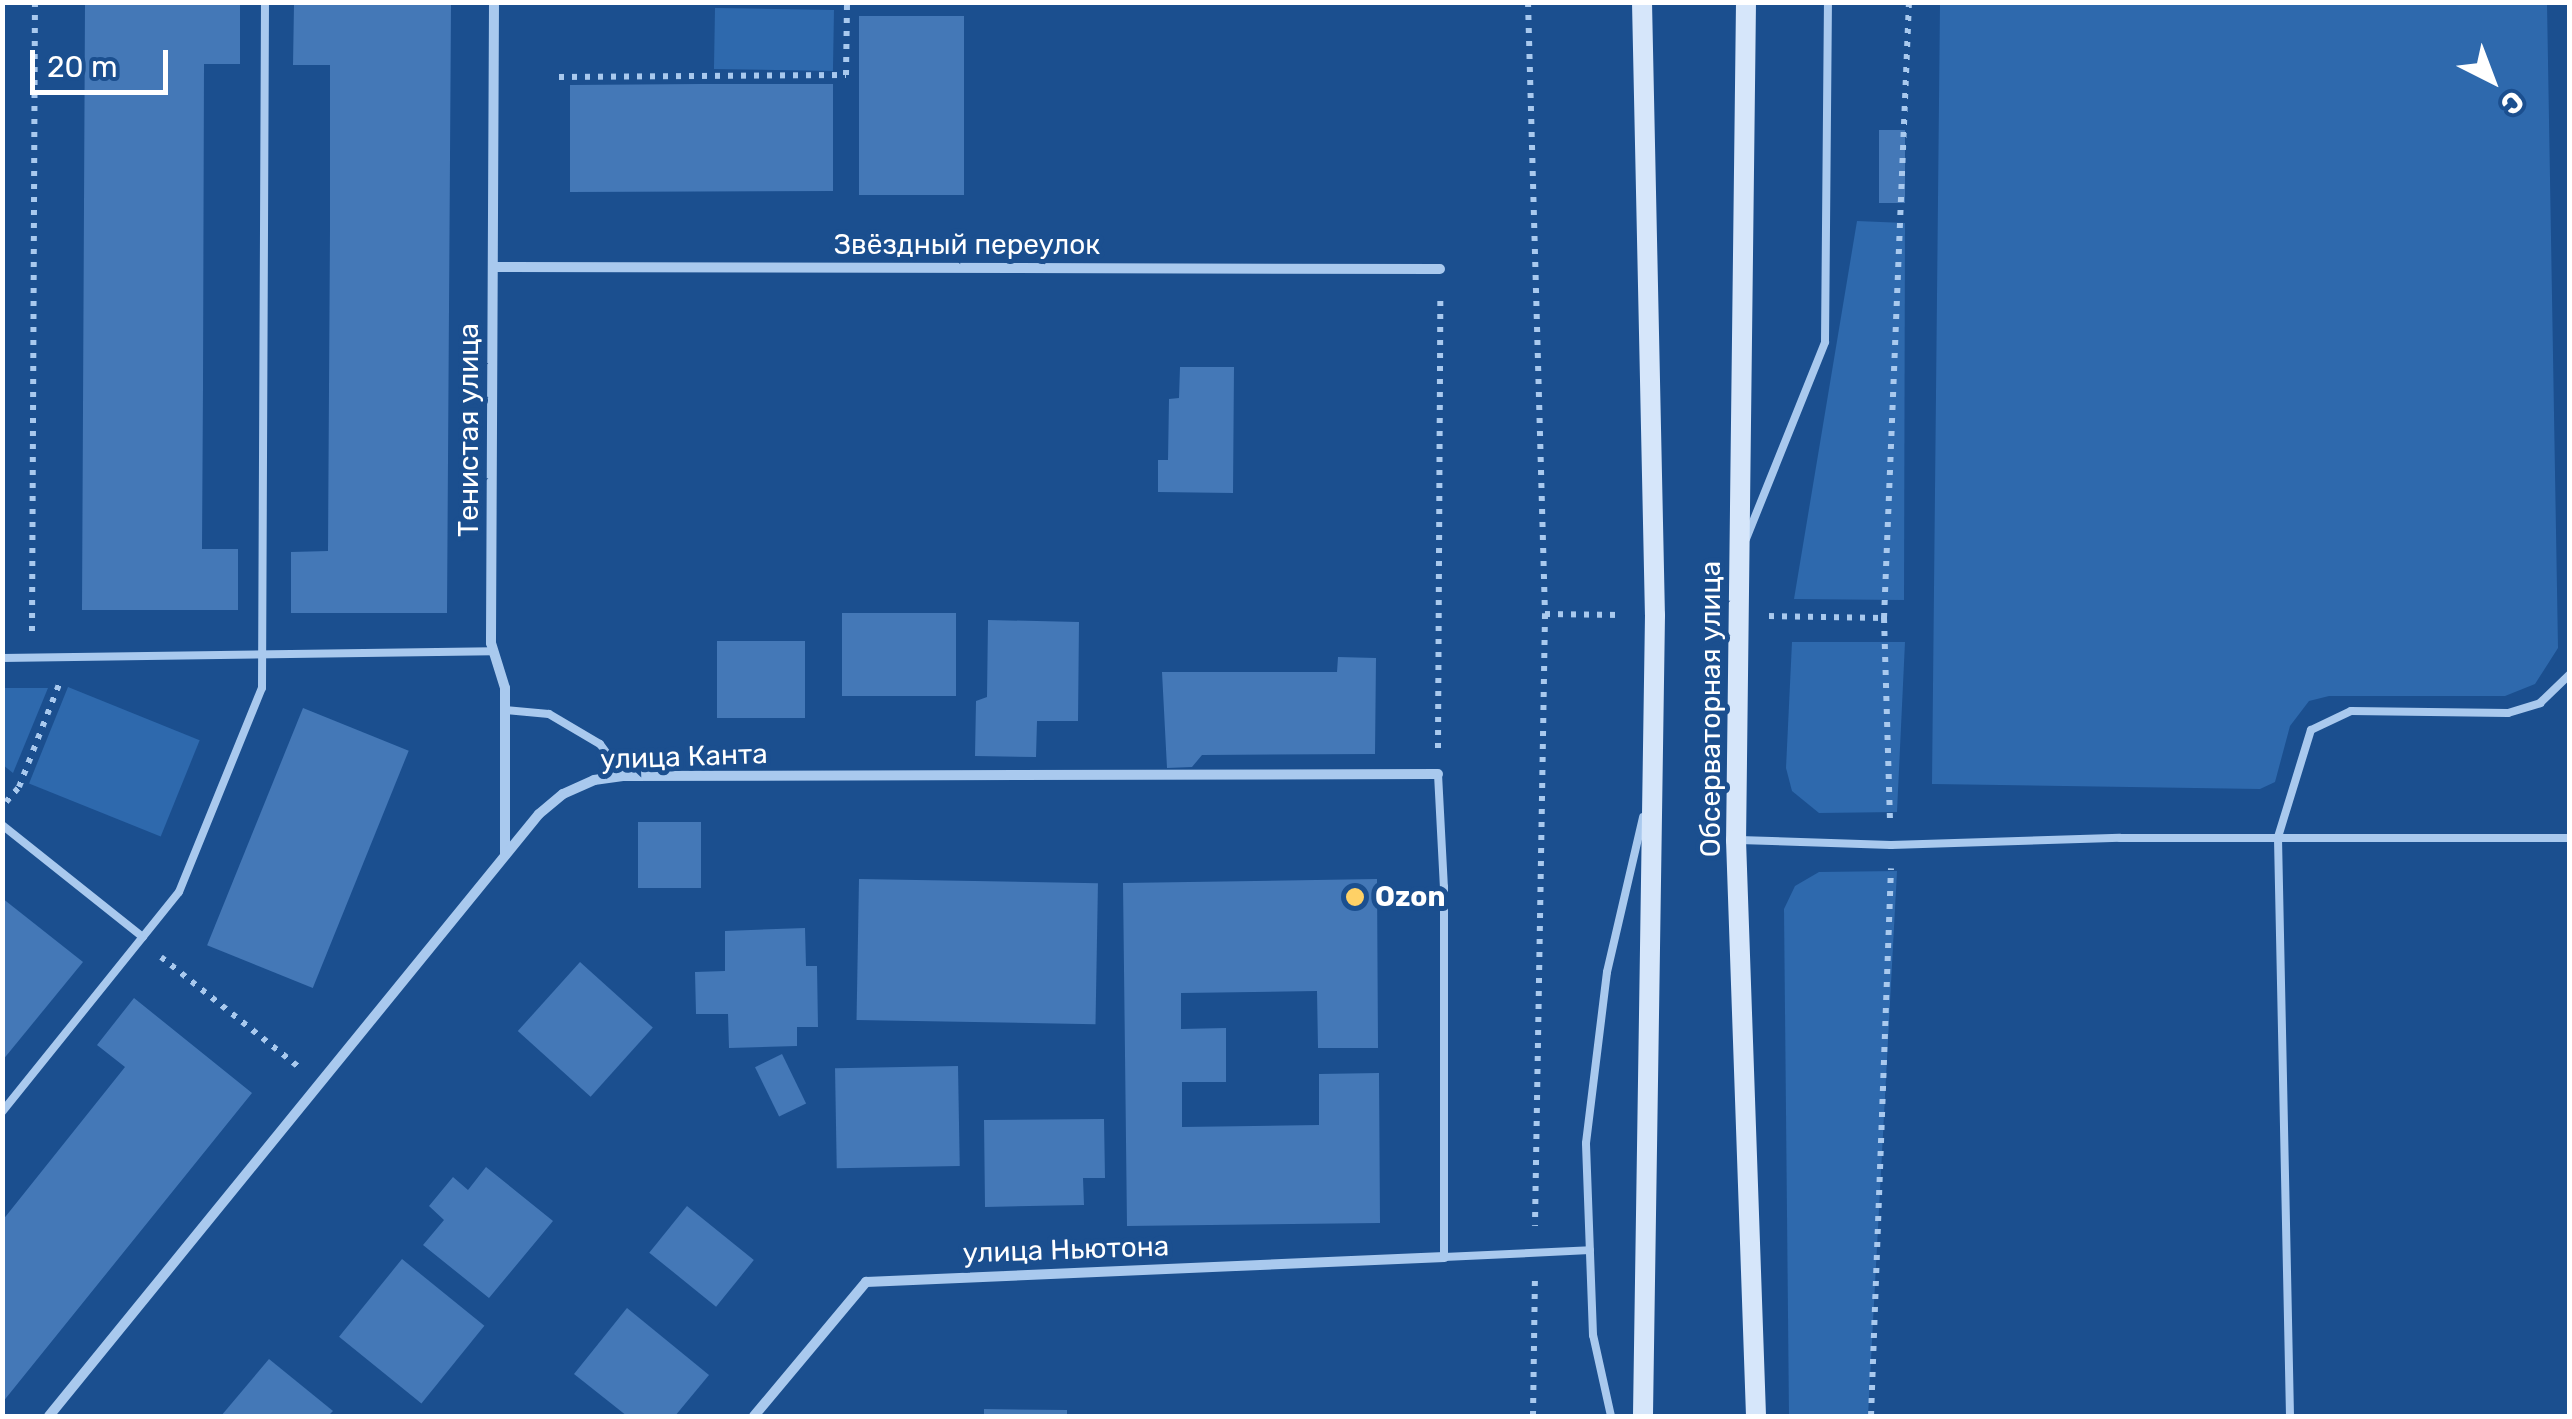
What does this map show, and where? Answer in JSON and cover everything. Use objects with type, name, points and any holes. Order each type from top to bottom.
[{"type":"main road","name":"Обсерваторная улица","points":[[1642,2],[1655,615],[1643,1416]]},
{"type":"main road","name":"Обсерваторная улица","points":[[1746,2],[1736,840],[1756,1416]]},
{"type":"street","name":"Тенистая улица","points":[[494,2],[492,651],[504,678],[505,856]]},
{"type":"street","name":"Звёздный переулок","points":[[493,266],[1440,269]]},
{"type":"street","name":"улица Канта","points":[[49,1416],[539,814],[563,794],[594,780],[623,776],[1438,774]]},
{"type":"street","name":"улица Ньютона","points":[[754,1416],[866,1282],[1444,1257]]},
{"type":"lane","points":[[2,1112],[179,892],[262,688],[265,2]]},
{"type":"lane","points":[[1739,558],[1825,342],[1828,2]]},
{"type":"lane","points":[[2,658],[492,651]]},
{"type":"lane","points":[[2290,1416],[2278,837],[2311,730],[2351,710],[2508,714],[2540,703],[2570,674]]},
{"type":"lane","points":[[506,710],[549,714],[600,744],[623,776]]},
{"type":"lane","points":[[1438,774],[1444,887],[1444,1257],[1590,1250]]},
{"type":"lane","points":[[1611,1416],[1592,1335],[1586,1143],[1607,972],[1653,774]]},
{"type":"lane","points":[[2,825],[142,939]]},
{"type":"lane","points":[[1736,840],[1891,845],[2278,837],[2570,838]]},
{"type":"path","points":[[32,658],[35,2]]},
{"type":"path","points":[[1528,2],[1545,614],[1533,1416]]},
{"type":"path","points":[[1871,1416],[1891,845],[1884,618],[1909,2]]},
{"type":"path","points":[[559,77],[846,76],[847,5]]},
{"type":"path","points":[[1438,774],[1440,269]]},
{"type":"path","points":[[1545,614],[1655,615]]},
{"type":"path","points":[[1738,616],[1884,618]]},
{"type":"path","points":[[2,806],[18,787],[60,684],[60,657]]},
{"type":"path","points":[[142,939],[319,1084]]},
{"type":"shaded area","points":[[1940,3],[2547,3],[2558,648],[2535,684],[2505,696],[2329,696],[2309,701],[2290,726],[2275,782],[2260,789],[1932,784]]},
{"type":"shaded area","points":[[715,8],[834,10],[833,71],[714,69]]},
{"type":"shaded area","points":[[1857,221],[1905,223],[1904,600],[1794,599]]},
{"type":"shaded area","points":[[1792,642],[1905,642],[1897,812],[1819,813],[1792,791],[1786,768]]},
{"type":"shaded area","points":[[68,687],[200,740],[161,837],[29,783]]},
{"type":"shaded area","points":[[2,688],[48,688],[13,773],[3,765]]},
{"type":"shaded area","points":[[1897,871],[1868,1416],[1789,1416],[1784,909],[1795,886],[1819,872]]},
{"type":"building","points":[[85,2],[240,3],[240,64],[204,64],[202,549],[238,549],[238,610],[82,610]]},
{"type":"building","points":[[294,4],[451,5],[447,613],[291,613],[291,552],[328,551],[330,227],[330,65],[293,65]]},
{"type":"building","points":[[859,16],[964,16],[964,195],[859,195]]},
{"type":"building","points":[[833,84],[833,191],[570,192],[570,85]]},
{"type":"building","points":[[1879,130],[1905,130],[1905,203],[1879,203]]},
{"type":"building","points":[[1180,367],[1234,367],[1233,493],[1158,492],[1158,460],[1168,460],[1169,399],[1179,398]]},
{"type":"building","points":[[842,613],[956,613],[956,696],[842,696]]},
{"type":"building","points":[[988,620],[1079,622],[1078,721],[1037,721],[1036,757],[975,756],[976,701],[987,697]]},
{"type":"building","points":[[717,641],[805,641],[805,718],[717,718]]},
{"type":"building","points":[[1338,657],[1376,658],[1375,754],[1202,755],[1192,767],[1167,768],[1162,672],[1337,672]]},
{"type":"building","points":[[303,708],[409,751],[313,988],[207,945]]},
{"type":"building","points":[[638,822],[701,822],[701,888],[638,888]]},
{"type":"building","points":[[859,879],[1098,883],[1096,1024],[857,1020]]},
{"type":"building","points":[[1377,879],[1378,1048],[1318,1048],[1317,991],[1181,993],[1181,1029],[1226,1028],[1226,1082],[1182,1082],[1182,1127],[1319,1125],[1319,1074],[1379,1073],[1380,1223],[1127,1226],[1123,883]]},
{"type":"building","points":[[2,898],[83,962],[2,1061]]},
{"type":"building","points":[[805,928],[806,966],[817,966],[818,1027],[797,1027],[797,1046],[729,1048],[728,1014],[696,1014],[695,972],[725,971],[725,931]]},
{"type":"building","points":[[580,962],[653,1028],[591,1097],[518,1031]]},
{"type":"building","points":[[134,998],[252,1093],[2,1403],[2,1221],[125,1067],[97,1045]]},
{"type":"building","points":[[782,1054],[806,1103],[779,1117],[755,1067]]},
{"type":"building","points":[[958,1066],[960,1166],[837,1168],[835,1068]]},
{"type":"building","points":[[1104,1119],[1105,1178],[1083,1178],[1084,1205],[985,1207],[984,1120]]},
{"type":"building","points":[[486,1167],[553,1221],[489,1298],[423,1245],[444,1220],[429,1206],[453,1177],[468,1190]]},
{"type":"building","points":[[687,1206],[754,1260],[716,1307],[649,1253]]},
{"type":"building","points":[[402,1259],[484,1326],[421,1403],[339,1337]]},
{"type":"building","points":[[627,1308],[709,1375],[675,1416],[627,1416],[574,1374]]},
{"type":"building","points":[[269,1359],[333,1411],[328,1416],[221,1416]]},
{"type":"building","points":[[984,1409],[1067,1410],[1067,1416],[984,1416]]},
{"type":"place","name":"Ozon","points":[[1355,897]]}]
